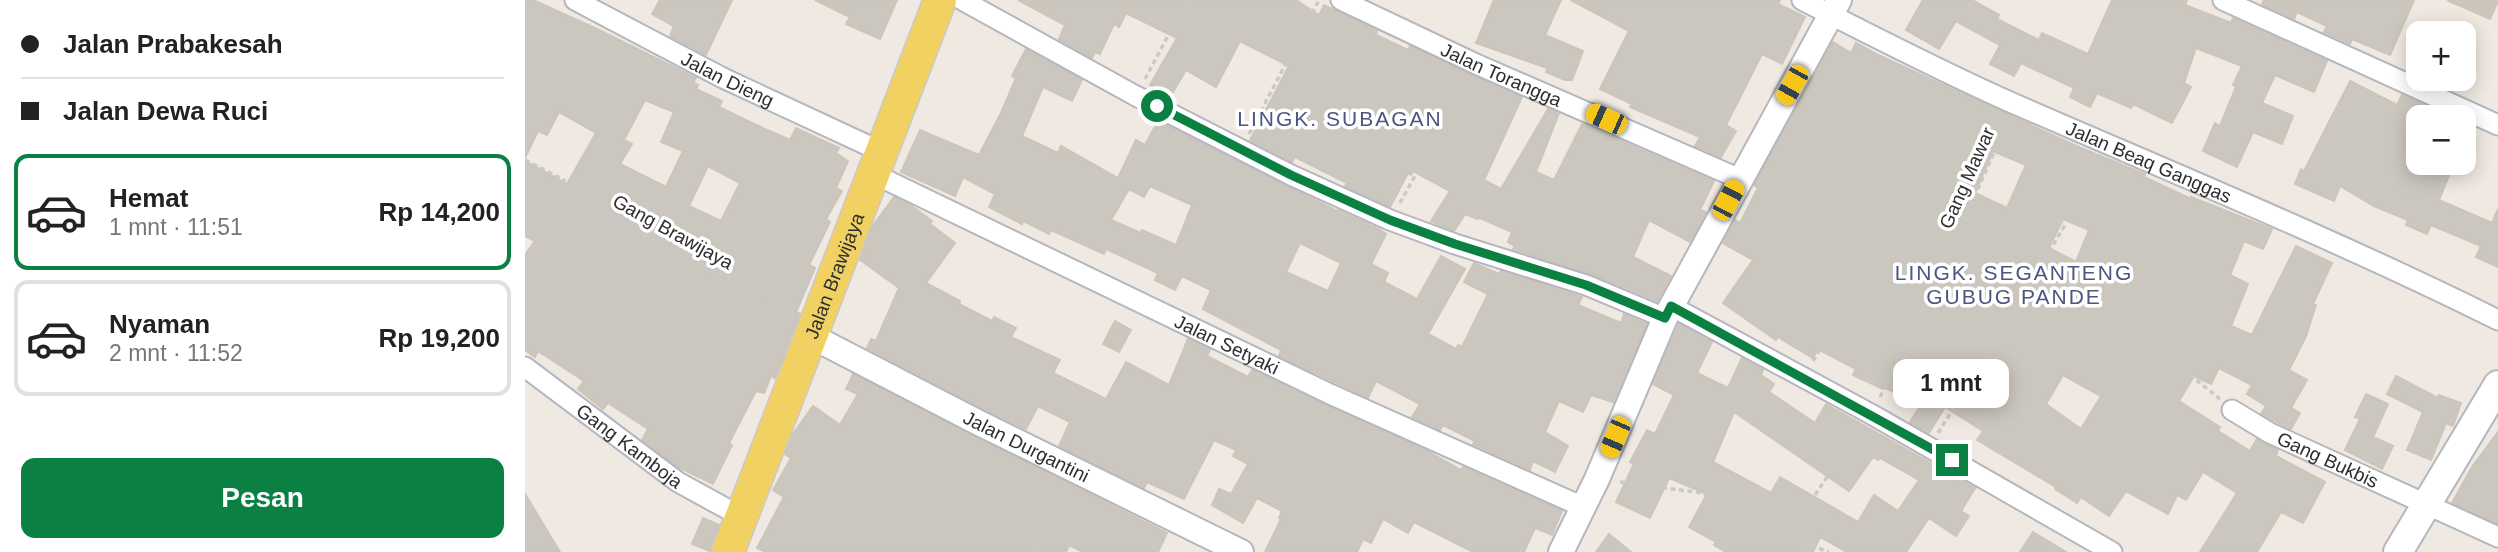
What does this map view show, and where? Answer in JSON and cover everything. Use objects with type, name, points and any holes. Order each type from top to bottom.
[{"type":"main road","name":"Jalan Brawijaya","points":[[736,541],[940,0]]},
{"type":"main road","points":[[2398,552],[2498,385]]},
{"type":"street","name":"Jalan Dieng","points":[[575,0],[878,163]]},
{"type":"street","points":[[962,0],[1136,96],[1291,175],[1390,220],[1455,244],[1668,312],[1801,376],[2112,552]]},
{"type":"street","name":"Jalan Torangga","points":[[1341,0],[1476,64],[1740,179]]},
{"type":"street","name":"Jalan Beaq Ganggas","points":[[1802,0],[1835,7],[1944,71],[2414,279],[2498,320]]},
{"type":"street","points":[[2223,0],[2498,125]]},
{"type":"street","points":[[1561,552],[1597,479],[1668,312],[1835,7]]},
{"type":"street","name":"Jalan Setyaki","points":[[878,163],[1269,365],[1583,507]]},
{"type":"street","name":"Jalan Durgantini","points":[[815,326],[895,379],[1241,552]]},
{"type":"street","name":"Gang Kamboja","points":[[526,368],[678,482],[736,541]]},
{"type":"street","name":"Gang Bukbis","points":[[2232,410],[2270,433],[2498,537]]},
{"type":"path","points":[[1136,96],[1187,0]]},
{"type":"path","points":[[1241,148],[1319,0]]},
{"type":"path","points":[[1390,220],[1476,64]]},
{"type":"path","points":[[1801,376],[1837,324],[1874,257],[1920,131],[1926,105],[1944,71]]},
{"type":"path","name":"Gang Mawar","points":[[1786,537],[1871,414],[1909,344],[2016,104]]},
{"type":"path","points":[[1929,447],[2005,327],[2065,225],[2052,217],[2087,134]]},
{"type":"path","points":[[1586,285],[1652,139]]},
{"type":"path","name":"Gang Brawijaya","points":[[525,160],[564,180],[563,187],[679,256],[727,278],[815,326]]},
{"type":"path","points":[[2118,259],[2156,165]]},
{"type":"path","points":[[526,368],[582,289],[620,221]]},
{"type":"path","points":[[1269,365],[1303,285]]},
{"type":"path","points":[[2170,359],[2232,410]]},
{"type":"path","points":[[839,472],[895,379]]},
{"type":"path","points":[[932,519],[979,423]]},
{"type":"path","points":[[1037,552],[1078,471]]},
{"type":"path","points":[[1597,479],[1703,493],[1786,537],[1829,552]]},
{"type":"building","points":[[525,0],[533,0],[696,78],[693,83],[698,85],[696,89],[722,101],[719,107],[790,140],[796,128],[839,148],[836,153],[848,161],[836,188],[842,191],[826,219],[830,222],[809,265],[815,268],[796,312],[800,314],[775,378],[771,376],[764,393],[756,391],[729,443],[732,445],[713,484],[678,467],[642,440],[648,429],[608,403],[603,409],[578,389],[584,381],[538,351],[535,357],[525,350],[525,255],[535,241],[525,236],[525,161],[567,184],[596,133],[559,112],[547,135],[538,131],[525,158]],"holes":[[[645,100],[674,112],[661,142],[683,151],[666,187],[620,164],[632,144],[624,140]],[[708,166],[740,183],[721,221],[689,206]]]},
{"type":"building","points":[[660,0],[732,0],[706,55],[670,36],[674,26],[652,14]]},
{"type":"building","points":[[815,0],[897,0],[880,39],[846,24],[850,17]]},
{"type":"building","points":[[1018,0],[1296,0],[1319,15],[1324,5],[1377,31],[1376,35],[1408,50],[1410,46],[1522,97],[1484,180],[1501,189],[1548,109],[1559,113],[1536,172],[1554,180],[1582,124],[1714,181],[1700,210],[1706,212],[1690,242],[1649,220],[1633,257],[1671,276],[1657,301],[1591,274],[1513,249],[1515,246],[1508,242],[1512,232],[1478,217],[1465,214],[1454,231],[1431,221],[1450,191],[1413,171],[1411,175],[1408,173],[1390,207],[1345,186],[1347,183],[1295,157],[1292,162],[1250,140],[1289,66],[1240,41],[1216,87],[1186,70],[1170,97],[1150,85],[1177,38],[1126,13],[1119,27],[1114,24],[1100,54],[1095,52],[1092,58],[1059,39],[1065,25]]},
{"type":"building","points":[[1494,0],[1561,0],[1545,35],[1583,51],[1572,80],[1565,80],[1546,72],[1547,68],[1476,43]]},
{"type":"building","points":[[1571,0],[1780,0],[1778,4],[1805,17],[1782,64],[1762,54],[1726,125],[1736,131],[1721,157],[1695,146],[1700,137],[1630,107],[1632,104],[1600,89],[1629,31]]},
{"type":"building","points":[[1923,0],[1972,0],[1999,15],[1997,19],[2039,40],[2042,33],[2088,54],[2112,0],[2187,0],[2185,5],[2231,23],[2233,18],[2327,61],[2314,92],[2275,75],[2262,103],[2293,116],[2282,144],[2253,132],[2237,167],[2203,151],[2215,123],[2220,126],[2242,66],[2196,48],[2184,83],[2191,87],[2172,123],[2133,104],[2131,108],[2097,93],[2090,107],[2070,97],[2074,88],[2021,63],[2014,76],[1990,64],[2000,45],[1956,21],[1939,49],[1906,30]]},
{"type":"building","points":[[2264,0],[2414,0],[2390,55],[2352,39],[2350,44],[2324,32],[2327,26],[2297,12],[2294,19],[2262,4]]},
{"type":"building","points":[[2447,0],[2498,0],[2498,1],[2490,19]]},
{"type":"building","points":[[1833,42],[1851,53],[1856,43],[2081,148],[2145,174],[2144,177],[2191,199],[2272,229],[2263,249],[2244,241],[2230,275],[2248,284],[2231,326],[2252,335],[2296,246],[2332,263],[2313,304],[2316,305],[2306,336],[2289,370],[2307,380],[2291,408],[2300,413],[2291,429],[2261,414],[2266,406],[2247,394],[2252,385],[2219,368],[2211,384],[2194,376],[2179,401],[2220,427],[2218,431],[2250,451],[2257,439],[2278,450],[2276,456],[2325,482],[2303,523],[2281,512],[2257,552],[2200,552],[2237,493],[2203,472],[2186,500],[2177,495],[2168,514],[2126,491],[2109,516],[2081,497],[2077,503],[2055,489],[2056,487],[1977,440],[1983,431],[1945,407],[1929,433],[1910,422],[1921,405],[1853,375],[1856,369],[1818,349],[1813,358],[1778,337],[1776,340],[1723,303],[1753,260],[1723,243],[1735,220],[1740,223],[1758,188],[1754,185]],"holes":[[[1993,151],[2026,165],[2007,208],[1975,193]],[[2063,219],[2089,230],[2076,262],[2049,248]],[[2063,375],[2101,396],[2081,429],[2046,404]]]},
{"type":"building","points":[[1026,49],[1082,80],[1072,101],[1043,87],[1022,136],[1058,153],[1061,146],[1118,178],[1136,140],[1145,145],[1158,121],[1337,211],[1379,229],[1386,234],[1371,264],[1388,273],[1384,282],[1417,299],[1441,256],[1465,269],[1428,334],[1456,349],[1458,345],[1462,347],[1488,294],[1464,282],[1474,263],[1499,274],[1501,271],[1582,297],[1578,305],[1621,323],[1624,314],[1647,324],[1613,402],[1591,395],[1583,412],[1559,401],[1545,432],[1568,446],[1555,472],[1533,461],[1530,470],[1473,444],[1475,441],[1443,425],[1440,430],[1412,417],[1420,404],[1376,381],[1368,398],[1279,356],[1281,350],[1203,309],[1211,290],[1182,276],[1175,290],[1155,280],[1158,273],[1106,249],[1104,254],[1051,230],[1049,234],[1023,221],[1022,224],[989,207],[995,194],[963,177],[955,196],[901,172],[920,130],[979,155],[1016,78],[1012,76]],"holes":[[[1150,186],[1192,205],[1176,245],[1111,220],[1129,189],[1144,197]],[[1300,243],[1341,263],[1328,291],[1286,272]]]},
{"type":"building","points":[[2350,81],[2397,105],[2402,95],[2424,105],[2406,105],[2406,175],[2449,175],[2439,200],[2492,223],[2498,209],[2498,267],[2476,257],[2481,246],[2431,225],[2427,234],[2406,225],[2408,220],[2374,206],[2340,186],[2334,201],[2295,184],[2301,169],[2304,171]]},
{"type":"building","points":[[894,197],[932,221],[930,224],[955,243],[926,283],[992,321],[994,317],[1016,328],[1011,337],[1060,360],[1053,373],[1106,399],[1126,362],[1169,385],[1188,339],[1210,350],[1207,356],[1248,377],[1252,370],[1427,451],[1461,470],[1463,467],[1562,511],[1552,535],[1535,528],[1524,552],[1473,552],[1414,522],[1408,533],[1383,519],[1371,543],[1363,539],[1357,552],[1265,552],[1281,519],[1279,518],[1282,511],[1257,498],[1243,523],[1212,505],[1219,489],[1231,494],[1248,464],[1233,456],[1236,450],[1214,440],[1184,499],[1147,482],[1144,488],[1059,446],[1070,422],[1038,406],[1026,429],[986,410],[867,348],[871,339],[876,341],[899,288],[860,260],[872,227]]},
{"type":"building","points":[[1115,321],[1131,330],[1119,352],[1103,344]]},
{"type":"building","points":[[1679,324],[1712,342],[1697,373],[1728,388],[1742,358],[1763,370],[1761,375],[1774,384],[1769,392],[1815,423],[1826,404],[1975,488],[1961,511],[1969,516],[1956,536],[1929,518],[1906,552],[1847,552],[1820,537],[1813,552],[1726,552],[1714,545],[1716,542],[1689,527],[1707,494],[1669,478],[1650,518],[1616,502],[1634,464],[1630,462],[1647,430],[1655,434],[1674,395],[1653,384]],"holes":[[[1734,412],[1849,491],[1873,457],[1878,460],[1880,458],[1919,480],[1898,511],[1874,495],[1858,522],[1780,477],[1771,493],[1713,462]]]},
{"type":"building","points":[[853,374],[1167,533],[1158,552],[1083,552],[1069,545],[1066,552],[766,552],[757,548],[784,497],[773,490],[791,458],[785,454],[793,434],[813,406],[840,425],[858,394],[846,389]]},
{"type":"building","points":[[2396,376],[2438,398],[2439,395],[2461,403],[2453,426],[2446,423],[2431,460],[2407,450],[2423,412],[2387,394]]},
{"type":"building","points":[[2366,394],[2388,404],[2373,437],[2393,446],[2382,469],[2345,450],[2360,419],[2355,417]]},
{"type":"building","points":[[2498,432],[2498,524],[2452,503],[2472,467]]},
{"type":"building","points":[[525,494],[560,552],[525,552]]},
{"type":"building","points":[[703,518],[719,525],[710,551],[692,544]]},
{"type":"building","points":[[2033,532],[2066,552],[2020,552]]},
{"type":"building","points":[[1609,534],[1631,552],[1596,552]]},
{"type":"district","name":"LINGK. SUBAGAN","points":[[1340,118]]},
{"type":"district","name":"LINGK. SEGANTENG GUBUG PANDE","points":[[2014,284]]},
{"type":"route","points":[[1157,106],[1291,175],[1390,220],[1455,244],[1586,285],[1665,318],[1671,306],[1952,460]]}]
